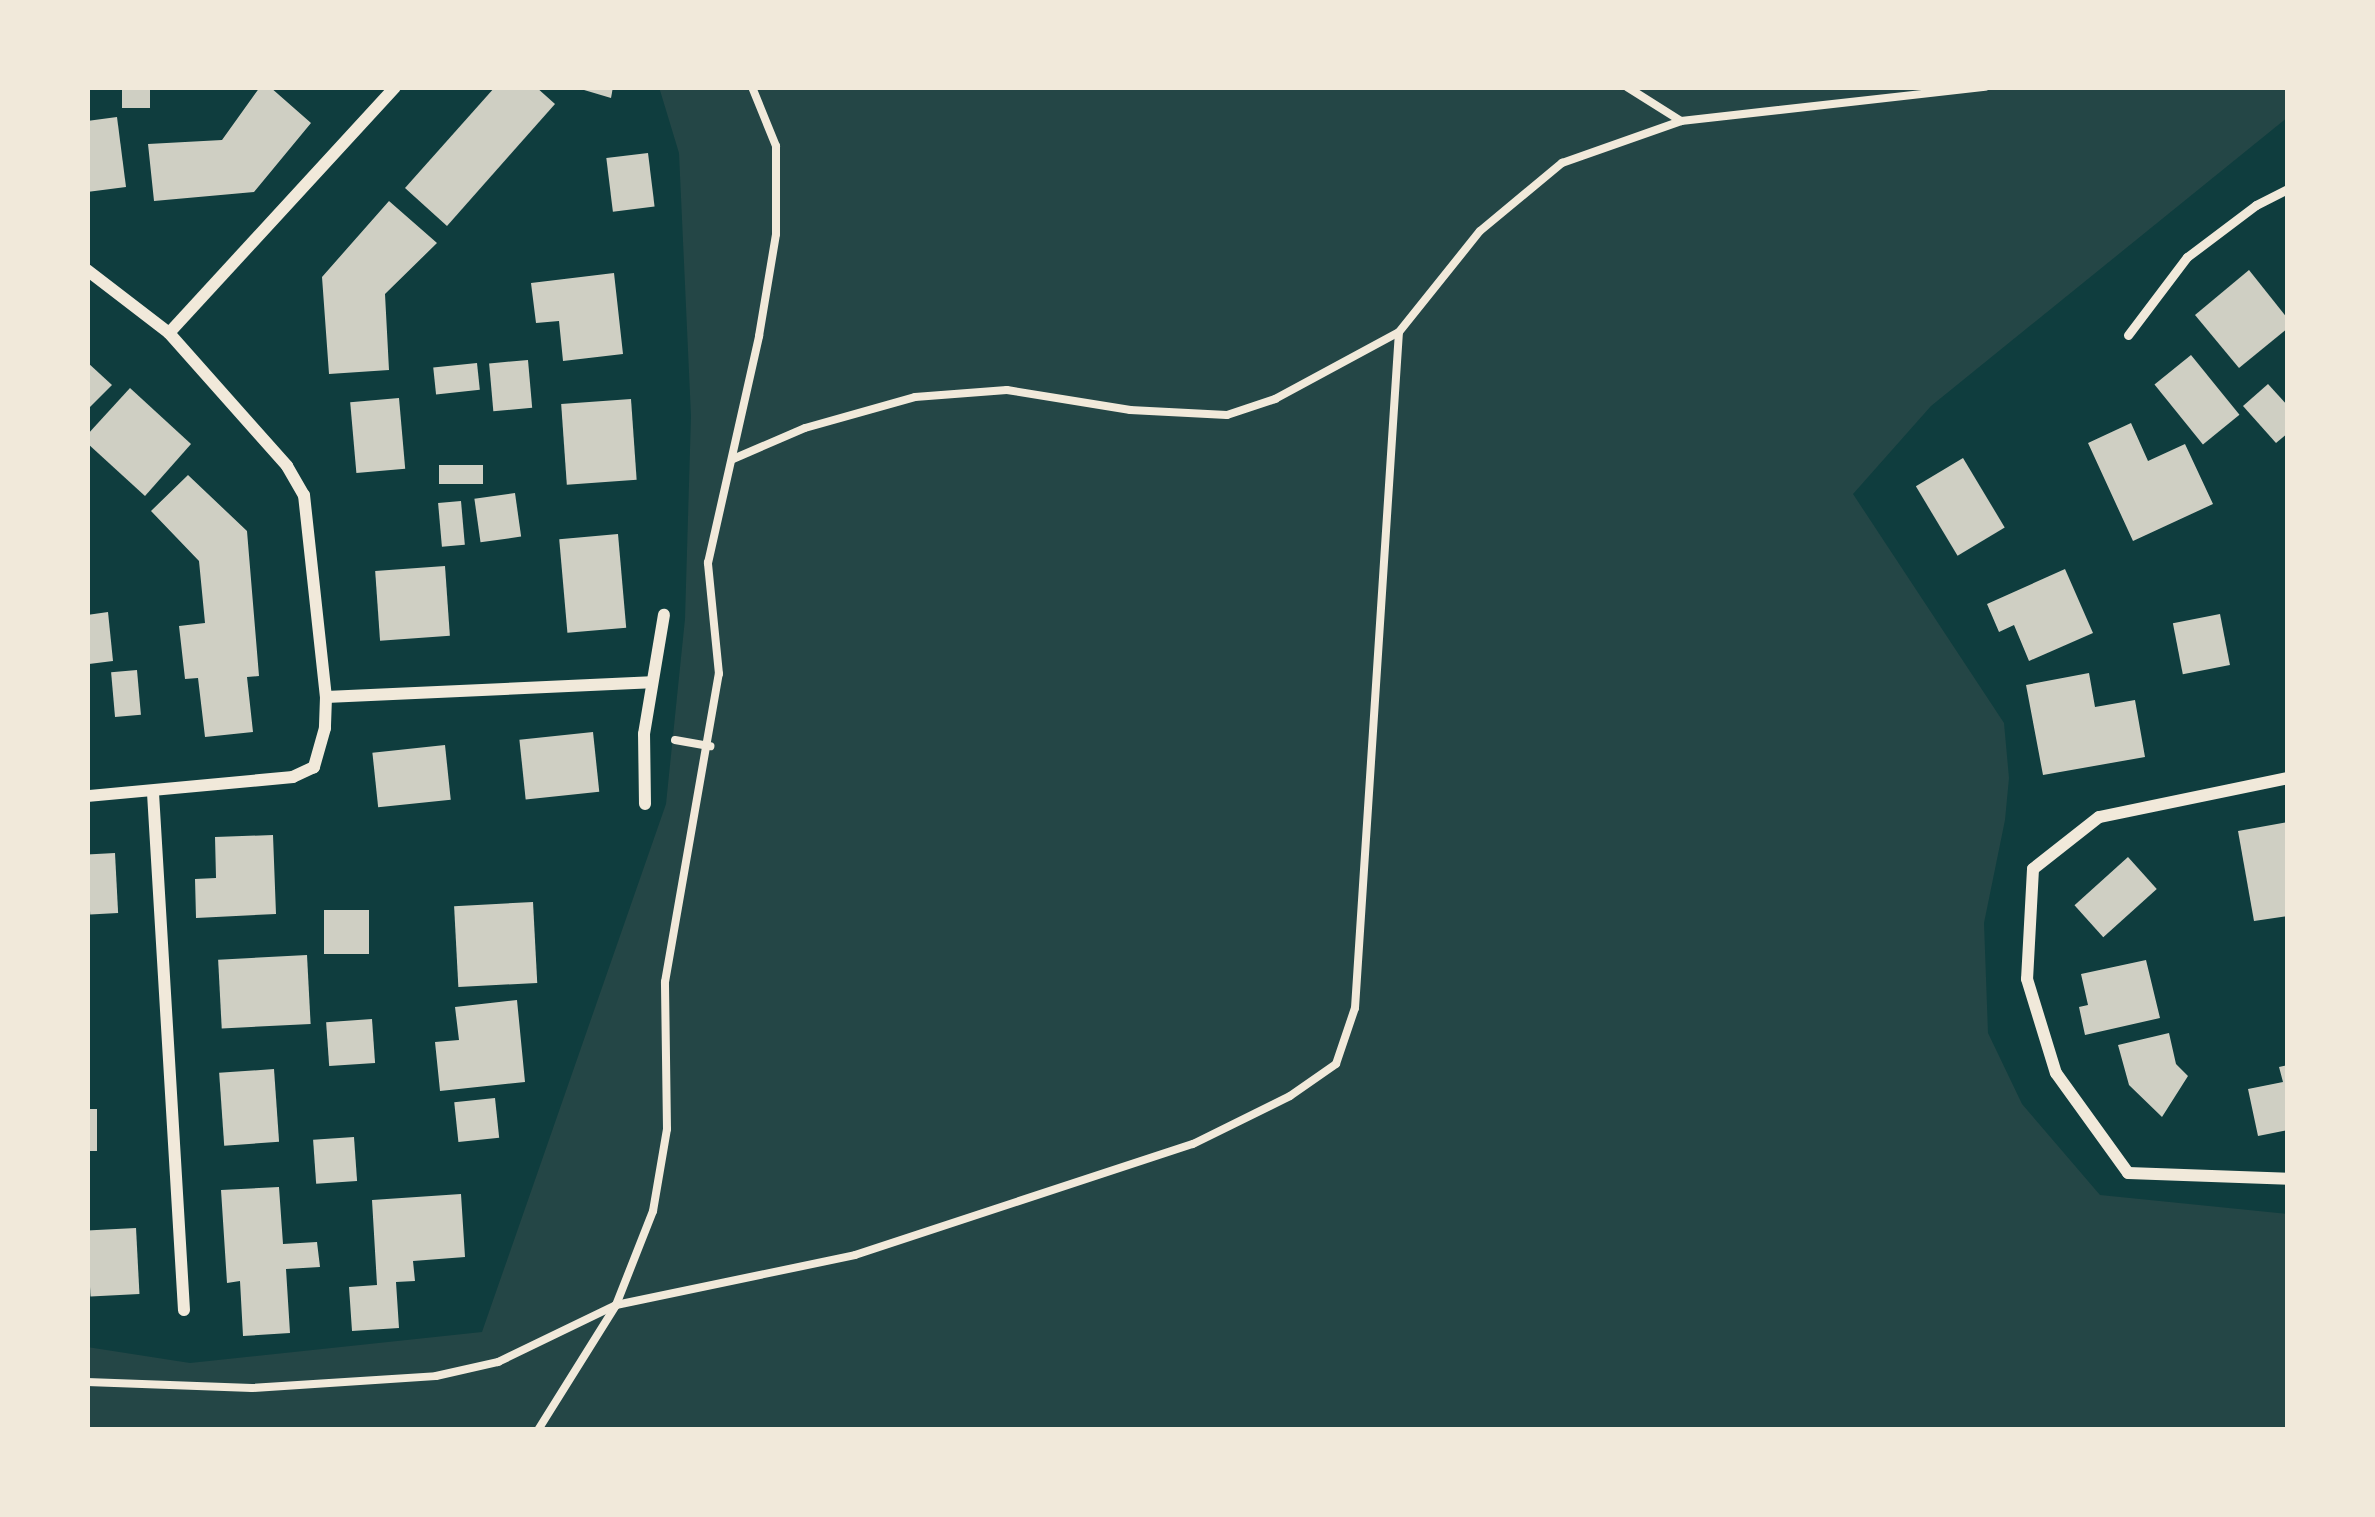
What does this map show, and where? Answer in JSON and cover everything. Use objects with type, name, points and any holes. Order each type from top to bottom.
[{"type":"street","points":[[169,333],[395,87]]},
{"type":"street","points":[[87,270],[169,333],[287,466],[304,495],[326,697],[325,728],[314,767],[293,777],[87,796]]},
{"type":"street","points":[[645,804],[644,734],[664,615]]},
{"type":"street","points":[[326,697],[651,682]]},
{"type":"street","points":[[2288,778],[2099,818],[2033,869],[2027,979],[2056,1073],[2128,1173],[2288,1179]]},
{"type":"street","points":[[153,793],[184,1310]]},
{"type":"lane","points":[[2128,335],[2187,257],[2256,205],[2288,189]]},
{"type":"path","points":[[538,1430],[616,1305],[653,1211],[667,1129],[665,982],[719,674],[708,563],[776,234],[776,146],[752,87]]},
{"type":"path","points":[[1627,87],[1681,121]]},
{"type":"path","points":[[733,459],[805,428],[916,397],[1007,390],[1130,410],[1227,415],[1275,399],[1399,332],[1480,231],[1562,164],[1681,121],[1985,87]]},
{"type":"path","points":[[87,1382],[252,1388],[436,1376],[497,1362],[616,1305],[855,1255],[952,1227],[1077,1178],[1192,1144],[1290,1096],[1336,1064],[1355,1008],[1399,332]]},
{"type":"shaded area","points":[[659,87],[2288,87],[2288,117],[1931,406],[1853,494],[2004,723],[2009,778],[2005,820],[1984,923],[1988,1033],[2022,1104],[2100,1195],[2288,1214],[2288,1430],[87,1430],[87,1347],[190,1363],[482,1332],[666,804],[685,619],[691,416],[679,153]]},
{"type":"building","points":[[122,87],[150,87],[150,108],[122,108]]},
{"type":"building","points":[[260,87],[270,87],[311,123],[254,192],[154,201],[148,144],[222,140]]},
{"type":"building","points":[[495,87],[536,87],[555,104],[447,226],[405,188]]},
{"type":"building","points":[[574,87],[613,87],[611,98]]},
{"type":"building","points":[[117,117],[126,187],[87,192],[87,121]]},
{"type":"building","points":[[648,153],[655,207],[613,212],[606,158]]},
{"type":"building","points":[[389,201],[437,243],[385,294],[389,370],[329,374],[322,277]]},
{"type":"building","points":[[2249,270],[2288,319],[2288,328],[2239,368],[2195,315]]},
{"type":"building","points":[[614,273],[623,354],[563,361],[559,321],[536,323],[531,283]]},
{"type":"building","points":[[2191,355],[2239,415],[2203,444],[2154,385]]},
{"type":"building","points":[[528,360],[532,408],[493,411],[489,363]]},
{"type":"building","points":[[87,362],[112,385],[87,410]]},
{"type":"building","points":[[477,363],[480,390],[436,394],[433,368]]},
{"type":"building","points":[[2268,384],[2288,406],[2288,433],[2276,443],[2243,406]]},
{"type":"building","points":[[130,388],[191,444],[145,496],[87,443],[87,435]]},
{"type":"building","points":[[399,398],[405,469],[356,473],[350,402]]},
{"type":"building","points":[[631,399],[637,480],[567,485],[561,404]]},
{"type":"building","points":[[2131,423],[2148,461],[2185,444],[2213,504],[2133,541],[2088,443]]},
{"type":"building","points":[[1963,458],[2005,527],[1958,556],[1916,486]]},
{"type":"building","points":[[439,465],[483,465],[483,484],[439,484]]},
{"type":"building","points":[[188,475],[247,531],[259,676],[247,677],[253,732],[205,737],[198,678],[185,679],[179,626],[205,623],[199,561],[151,511]]},
{"type":"building","points":[[515,493],[521,537],[481,542],[474,499]]},
{"type":"building","points":[[461,501],[465,545],[442,547],[438,503]]},
{"type":"building","points":[[618,534],[626,628],[567,633],[559,539]]},
{"type":"building","points":[[445,566],[450,636],[380,641],[375,571]]},
{"type":"building","points":[[2065,569],[2093,633],[2029,661],[2014,625],[1999,632],[1987,604]]},
{"type":"building","points":[[108,612],[113,661],[89,664],[87,615]]},
{"type":"building","points":[[2220,614],[2230,665],[2183,674],[2173,623]]},
{"type":"building","points":[[137,670],[141,715],[115,717],[111,672]]},
{"type":"building","points":[[2089,673],[2095,707],[2135,700],[2145,757],[2043,775],[2026,685]]},
{"type":"building","points":[[593,732],[599,792],[526,799],[519,740]]},
{"type":"building","points":[[445,745],[451,800],[378,807],[372,753]]},
{"type":"building","points":[[2288,822],[2288,916],[2254,921],[2238,831]]},
{"type":"building","points":[[273,835],[276,914],[196,918],[195,879],[216,878],[215,837]]},
{"type":"building","points":[[115,853],[118,913],[90,914],[87,854]]},
{"type":"building","points":[[2128,857],[2157,889],[2103,937],[2074,905]]},
{"type":"building","points":[[533,902],[537,983],[458,987],[454,906]]},
{"type":"building","points":[[324,910],[369,910],[369,954],[324,954]]},
{"type":"building","points":[[307,955],[311,1024],[222,1029],[218,960]]},
{"type":"building","points":[[2146,960],[2160,1018],[2085,1035],[2079,1007],[2088,1005],[2081,974]]},
{"type":"building","points":[[517,1000],[525,1082],[440,1091],[435,1042],[459,1040],[455,1007]]},
{"type":"building","points":[[372,1019],[375,1063],[329,1066],[326,1022]]},
{"type":"building","points":[[2169,1033],[2176,1064],[2188,1076],[2162,1117],[2129,1085],[2118,1045]]},
{"type":"building","points":[[2288,1065],[2288,1130],[2258,1136],[2248,1089],[2283,1082],[2279,1067]]},
{"type":"building","points":[[274,1069],[279,1142],[224,1146],[219,1073]]},
{"type":"building","points":[[495,1098],[499,1138],[458,1142],[454,1102]]},
{"type":"building","points":[[87,1109],[97,1109],[97,1151],[87,1151]]},
{"type":"building","points":[[354,1137],[357,1181],[316,1184],[313,1140]]},
{"type":"building","points":[[279,1187],[283,1244],[317,1242],[320,1267],[286,1269],[290,1333],[243,1336],[240,1281],[227,1283],[221,1190]]},
{"type":"building","points":[[461,1194],[465,1257],[413,1261],[415,1281],[396,1282],[399,1328],[352,1331],[349,1287],[377,1285],[372,1200]]},
{"type":"building","points":[[136,1228],[139,1294],[91,1296],[87,1231]]}]
